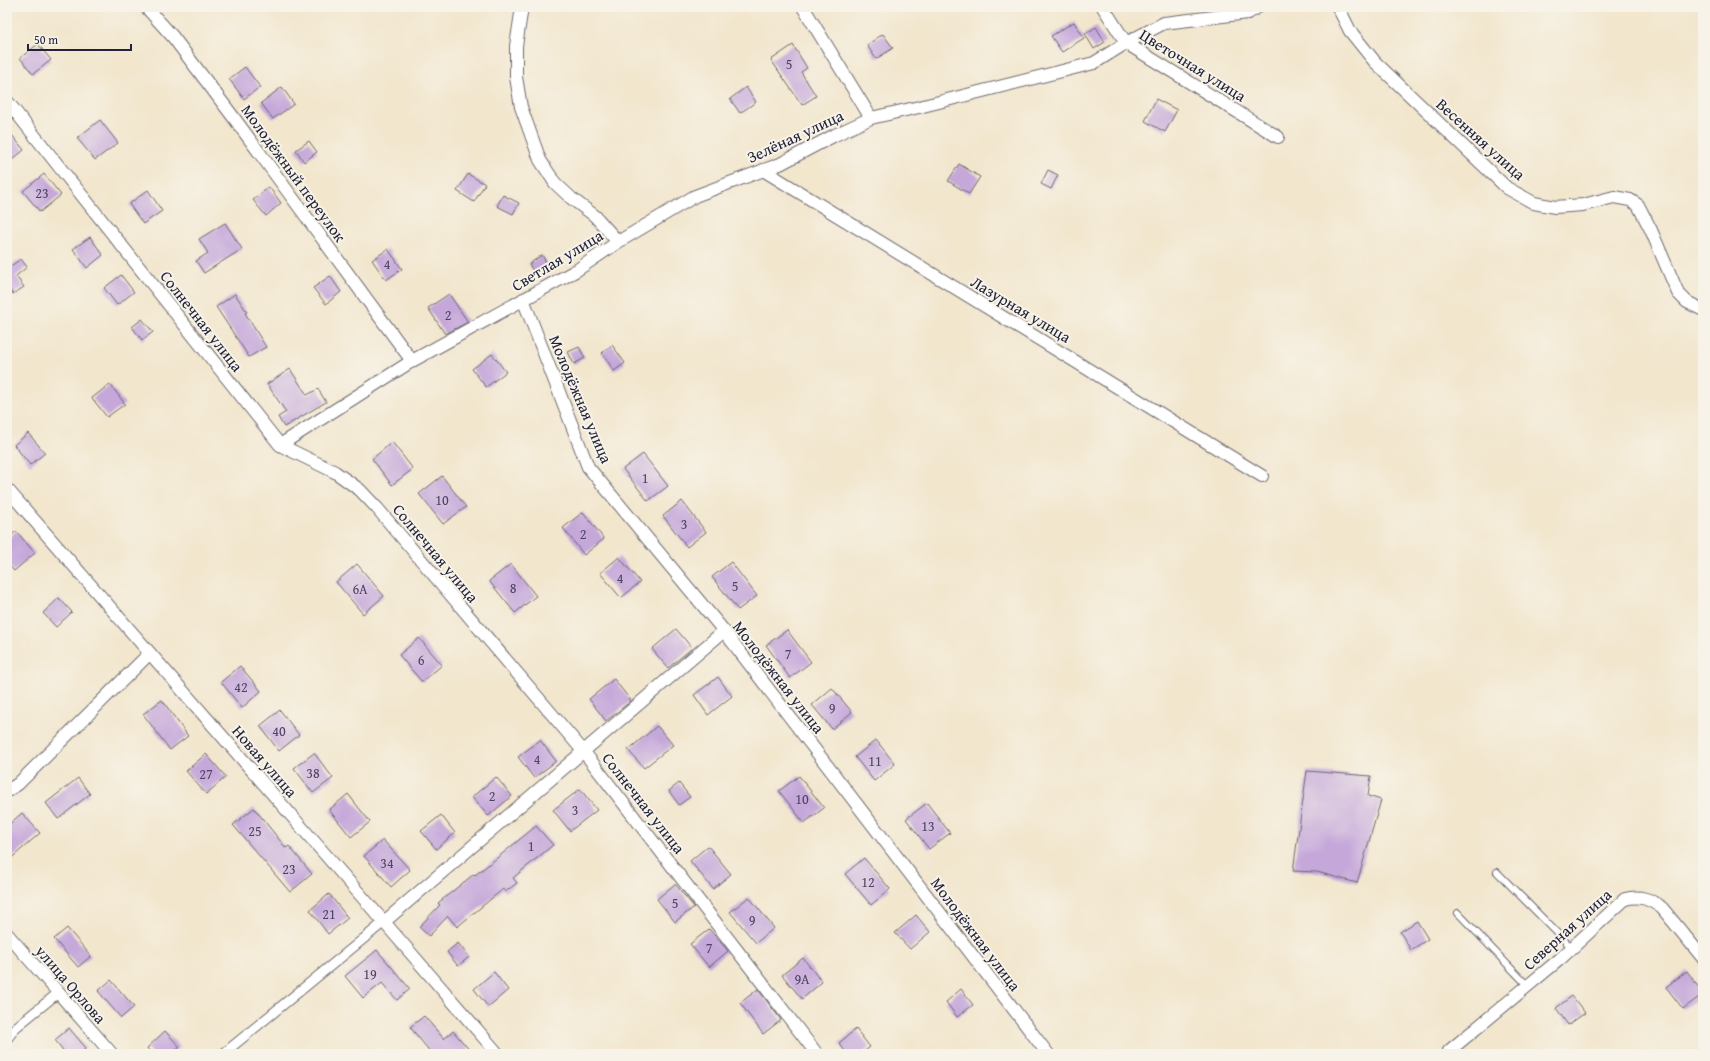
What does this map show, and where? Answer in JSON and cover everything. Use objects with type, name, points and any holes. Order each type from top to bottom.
[{"type":"street","name":"Молодёжный переулок","points":[[146,7],[173,37],[234,118],[412,361]]},
{"type":"street","name":"Светлая улица","points":[[280,445],[412,361],[577,270],[618,242],[595,216],[571,198],[555,183],[540,160],[521,107],[516,77],[516,46],[522,7]]},
{"type":"street","name":"Зелёная улица","points":[[618,242],[695,196],[780,164],[871,118],[804,7]]},
{"type":"street","name":"Цветочная улица","points":[[1103,7],[1126,43],[1278,137]]},
{"type":"street","points":[[871,118],[1094,63],[1126,43],[1164,23],[1248,13],[1258,7]]},
{"type":"street","name":"Весенняя улица","points":[[1338,7],[1350,31],[1375,62],[1507,188],[1534,203],[1555,207],[1584,205],[1614,197],[1630,200],[1638,205],[1651,230],[1678,293],[1687,302],[1703,310]]},
{"type":"street","name":"Солнечная улица","points":[[7,101],[280,445],[335,472],[360,490],[584,752],[817,1054]]},
{"type":"street","name":"Лазурная улица","points":[[763,170],[1262,476]]},
{"type":"street","name":"Молодёжная улица","points":[[523,299],[588,467],[724,631],[1048,1054]]},
{"type":"street","name":"Новая улица","points":[[7,489],[498,1054]]},
{"type":"street","points":[[223,1054],[384,922],[724,631]]},
{"type":"street","points":[[7,791],[18,784],[150,653]]},
{"type":"street","name":"Северная улица","points":[[1448,1053],[1572,948],[1625,898],[1636,896],[1655,902],[1662,908],[1703,958]]},
{"type":"street","name":"улица Орлова","points":[[7,934],[112,1054]]},
{"type":"street","points":[[7,1039],[15,1028],[58,993]]},
{"type":"lane","points":[[1496,872],[1572,948]]},
{"type":"lane","points":[[1458,913],[1528,986]]},
{"type":"building","points":[[1074,22],[1084,38],[1062,52],[1051,36]]},
{"type":"building","points":[[1096,27],[1105,42],[1094,49],[1085,34]]},
{"type":"building","points":[[883,34],[893,48],[876,59],[867,45]]},
{"type":"building","points":[[38,44],[51,60],[33,74],[20,58]]},
{"type":"building","points":[[793,45],[807,68],[801,72],[816,96],[802,105],[771,60]]},
{"type":"building","points":[[245,67],[260,87],[244,99],[229,79]]},
{"type":"building","points":[[282,87],[294,104],[273,119],[261,103]]},
{"type":"building","points":[[746,87],[756,102],[740,113],[730,99]]},
{"type":"building","points":[[1156,99],[1177,110],[1165,132],[1145,121]]},
{"type":"building","points":[[100,120],[118,143],[95,160],[77,138]]},
{"type":"building","points":[[7,129],[24,150],[7,164]]},
{"type":"building","points":[[309,141],[317,152],[304,162],[296,150]]},
{"type":"building","points":[[959,164],[980,177],[969,194],[948,181]]},
{"type":"building","points":[[1048,170],[1058,175],[1051,189],[1041,184]]},
{"type":"building","points":[[44,174],[61,195],[40,212],[23,191]]},
{"type":"building","points":[[468,174],[485,184],[474,202],[457,191]]},
{"type":"building","points":[[269,187],[281,203],[266,216],[253,200]]},
{"type":"building","points":[[148,190],[162,211],[143,224],[129,204]]},
{"type":"building","points":[[503,195],[519,203],[513,214],[497,206]]},
{"type":"building","points":[[225,223],[242,249],[204,273],[196,261],[208,253],[199,239]]},
{"type":"building","points":[[90,237],[103,255],[87,268],[73,249]]},
{"type":"building","points":[[388,249],[402,269],[386,280],[372,260]]},
{"type":"building","points":[[542,255],[550,269],[537,277],[529,264]]},
{"type":"building","points":[[21,259],[27,267],[16,276],[24,287],[13,294],[7,286],[7,264],[9,267]]},
{"type":"building","points":[[121,275],[134,292],[117,305],[104,288]]},
{"type":"building","points":[[330,276],[341,292],[326,304],[313,288]]},
{"type":"building","points":[[235,294],[247,312],[245,313],[266,347],[249,357],[216,307]]},
{"type":"building","points":[[449,294],[468,322],[445,334],[428,308]]},
{"type":"building","points":[[142,319],[153,332],[142,340],[132,327]]},
{"type":"building","points":[[612,345],[625,363],[614,371],[602,353]]},
{"type":"building","points":[[579,347],[585,358],[574,364],[568,352]]},
{"type":"building","points":[[492,354],[506,372],[486,387],[472,369]]},
{"type":"building","points":[[290,369],[307,395],[318,389],[326,402],[284,427],[278,417],[286,412],[267,384]]},
{"type":"building","points":[[110,384],[125,404],[107,417],[92,398]]},
{"type":"building","points":[[28,433],[45,453],[30,465],[14,445]]},
{"type":"building","points":[[392,442],[413,469],[392,485],[372,459]]},
{"type":"building","points":[[643,454],[668,486],[648,501],[623,469]]},
{"type":"building","points":[[442,476],[466,507],[443,524],[419,494]]},
{"type":"building","points":[[682,501],[706,532],[687,547],[663,516]]},
{"type":"building","points":[[583,512],[604,539],[584,555],[563,528]]},
{"type":"building","points":[[16,531],[35,553],[14,571],[7,563],[7,540]]},
{"type":"building","points":[[619,557],[640,582],[621,598],[600,573]]},
{"type":"building","points":[[731,562],[757,596],[738,610],[712,577]]},
{"type":"building","points":[[357,564],[384,596],[363,614],[336,582]]},
{"type":"building","points":[[511,564],[536,596],[515,613],[489,581]]},
{"type":"building","points":[[59,598],[72,612],[56,627],[43,613]]},
{"type":"building","points":[[676,629],[692,648],[668,668],[652,649]]},
{"type":"building","points":[[787,630],[811,662],[790,678],[766,645]]},
{"type":"building","points":[[419,638],[442,665],[422,682],[399,655]]},
{"type":"building","points":[[240,666],[261,691],[242,708],[221,682]]},
{"type":"building","points":[[718,677],[732,696],[708,715],[694,695]]},
{"type":"building","points":[[614,679],[631,701],[606,721],[589,699]]},
{"type":"building","points":[[832,688],[852,712],[832,729],[812,705]]},
{"type":"building","points":[[162,700],[188,736],[170,750],[143,714]]},
{"type":"building","points":[[280,710],[299,735],[279,751],[260,726]]},
{"type":"building","points":[[657,726],[673,745],[644,768],[628,750]]},
{"type":"building","points":[[540,740],[556,761],[534,778],[518,757]]},
{"type":"building","points":[[876,740],[895,764],[874,781],[855,757]]},
{"type":"building","points":[[314,753],[333,778],[313,793],[294,768]]},
{"type":"building","points":[[206,754],[226,777],[206,794],[186,771]]},
{"type":"building","points":[[1307,771],[1371,776],[1368,796],[1381,800],[1357,883],[1317,872],[1293,871]]},
{"type":"building","points":[[799,776],[824,808],[804,823],[779,791]]},
{"type":"building","points":[[496,777],[512,796],[488,816],[472,797]]},
{"type":"building","points":[[78,778],[90,794],[58,819],[46,803]]},
{"type":"building","points":[[679,783],[690,797],[679,805],[669,791]]},
{"type":"building","points":[[580,789],[597,810],[570,831],[553,810]]},
{"type":"building","points":[[348,794],[370,822],[351,837],[329,810]]},
{"type":"building","points":[[927,803],[950,833],[929,849],[906,819]]},
{"type":"building","points":[[254,808],[286,848],[289,846],[312,874],[290,892],[233,825]]},
{"type":"building","points":[[22,813],[40,833],[7,862],[7,826]]},
{"type":"building","points":[[441,815],[455,833],[436,849],[421,831]]},
{"type":"building","points":[[536,826],[553,845],[513,878],[517,883],[505,892],[503,889],[457,927],[448,916],[429,936],[419,927],[440,905],[438,903]]},
{"type":"building","points":[[383,840],[410,870],[391,887],[364,856]]},
{"type":"building","points":[[708,846],[731,874],[713,889],[690,861]]},
{"type":"building","points":[[864,858],[890,889],[871,905],[845,874]]},
{"type":"building","points":[[675,884],[694,907],[675,922],[657,899]]},
{"type":"building","points":[[329,894],[348,918],[328,934],[310,910]]},
{"type":"building","points":[[749,897],[774,928],[756,943],[730,912]]},
{"type":"building","points":[[916,915],[930,932],[910,949],[895,933]]},
{"type":"building","points":[[1417,921],[1428,939],[1411,950],[1400,932]]},
{"type":"building","points":[[67,928],[91,956],[78,967],[54,939]]},
{"type":"building","points":[[709,929],[728,951],[709,967],[690,944]]},
{"type":"building","points":[[458,943],[469,957],[458,966],[447,952]]},
{"type":"building","points":[[377,950],[410,989],[397,1000],[382,983],[363,998],[345,976]]},
{"type":"building","points":[[803,958],[822,982],[802,999],[782,975]]},
{"type":"building","points":[[1687,971],[1703,994],[1683,1009],[1666,987]]},
{"type":"building","points":[[494,972],[508,990],[488,1007],[474,989]]},
{"type":"building","points":[[111,980],[134,1007],[121,1018],[98,991]]},
{"type":"building","points":[[758,989],[781,1020],[763,1034],[740,1003]]},
{"type":"building","points":[[961,989],[973,1005],[957,1017],[946,1002]]},
{"type":"building","points":[[1572,996],[1585,1013],[1568,1025],[1556,1008]]},
{"type":"building","points":[[424,1016],[444,1039],[453,1031],[473,1054],[432,1054],[410,1027]]},
{"type":"building","points":[[69,1028],[86,1048],[80,1054],[66,1054],[55,1040]]},
{"type":"building","points":[[856,1029],[870,1047],[861,1054],[847,1054],[839,1043]]},
{"type":"building","points":[[165,1031],[180,1047],[172,1054],[152,1054],[147,1048]]}]
